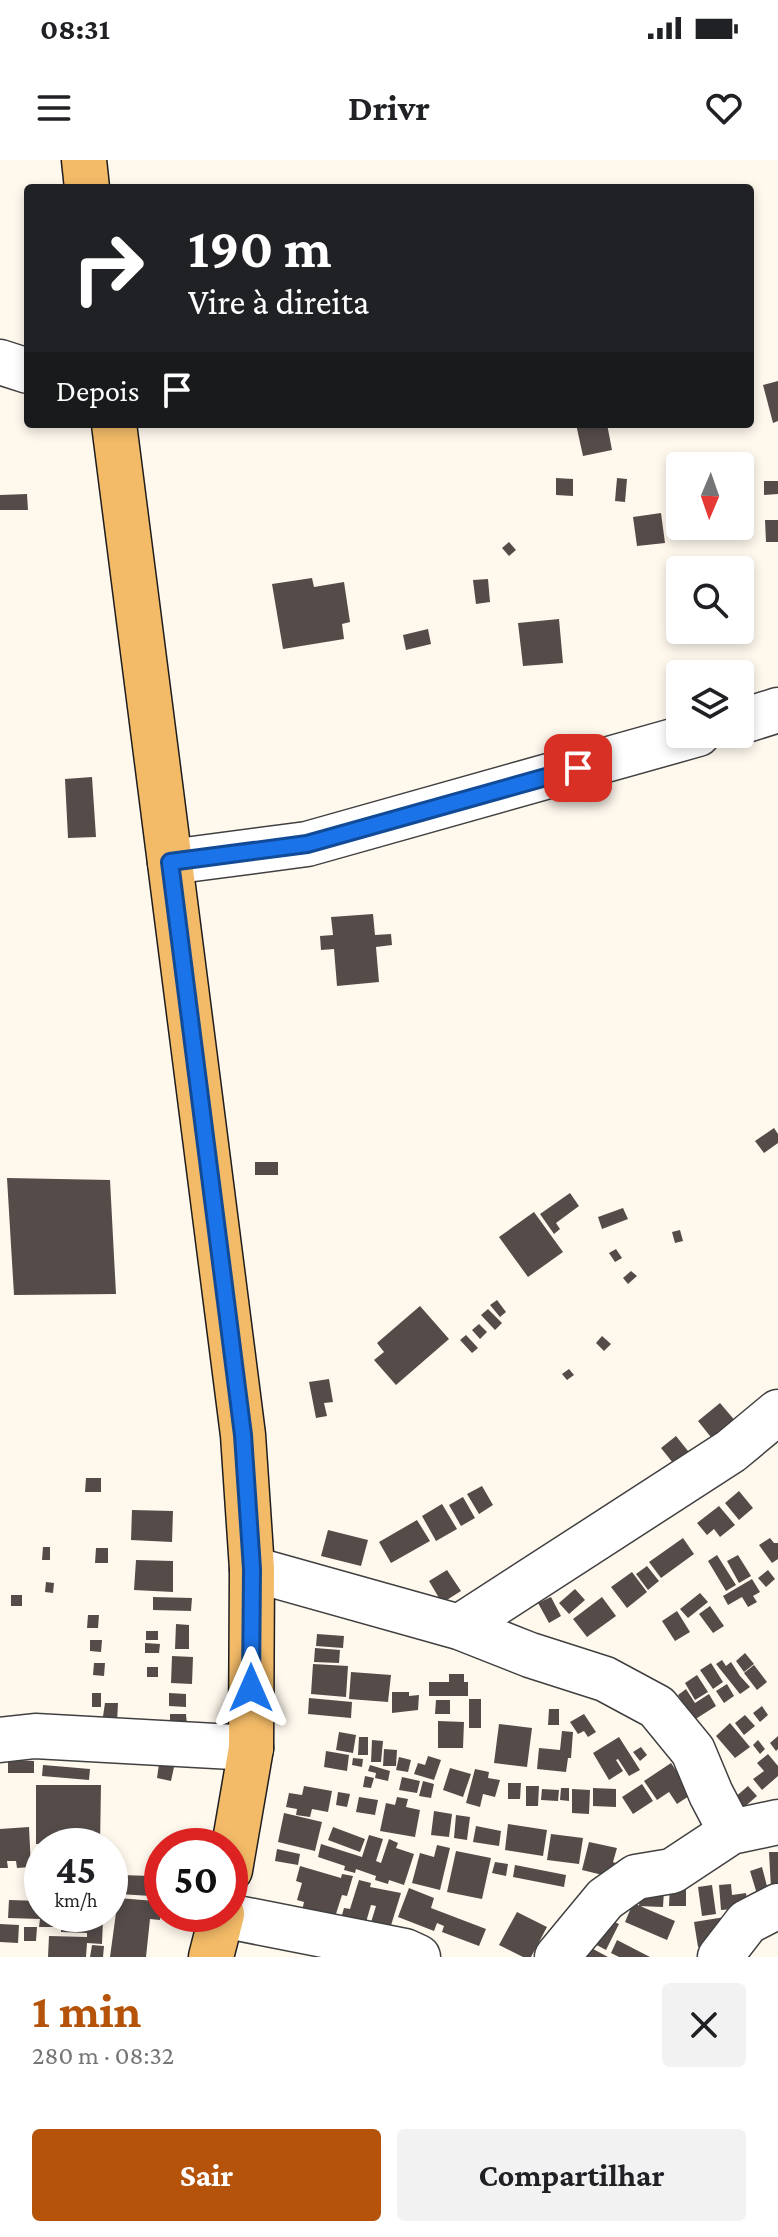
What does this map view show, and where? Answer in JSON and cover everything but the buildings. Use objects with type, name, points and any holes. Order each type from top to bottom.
[{"type":"main road","points":[[84,160],[87,184]]},
{"type":"main road","points":[[115,428],[243,1435],[252,1569],[251,1748],[237,1828]]},
{"type":"main road","points":[[211,1957],[217,1932]]},
{"type":"street","points":[[0,362],[24,370]]},
{"type":"street","points":[[754,718],[778,710]]},
{"type":"street","points":[[170,862],[307,844],[666,743]]},
{"type":"street","points":[[459,1627],[731,1451],[778,1412]]},
{"type":"street","points":[[252,1569],[459,1627],[530,1655],[605,1679],[657,1707],[693,1751],[731,1832]]},
{"type":"street","points":[[0,1740],[35,1736],[251,1748]]},
{"type":"street","points":[[557,1957],[605,1899],[636,1877],[672,1871],[731,1832],[778,1822]]},
{"type":"street","points":[[720,1957],[747,1922],[778,1906]]},
{"type":"street","points":[[248,1922],[336,1947],[405,1951],[418,1957]]},
{"type":"route","points":[[251,1688],[252,1569],[243,1435],[170,862],[307,844],[578,768]]}]
